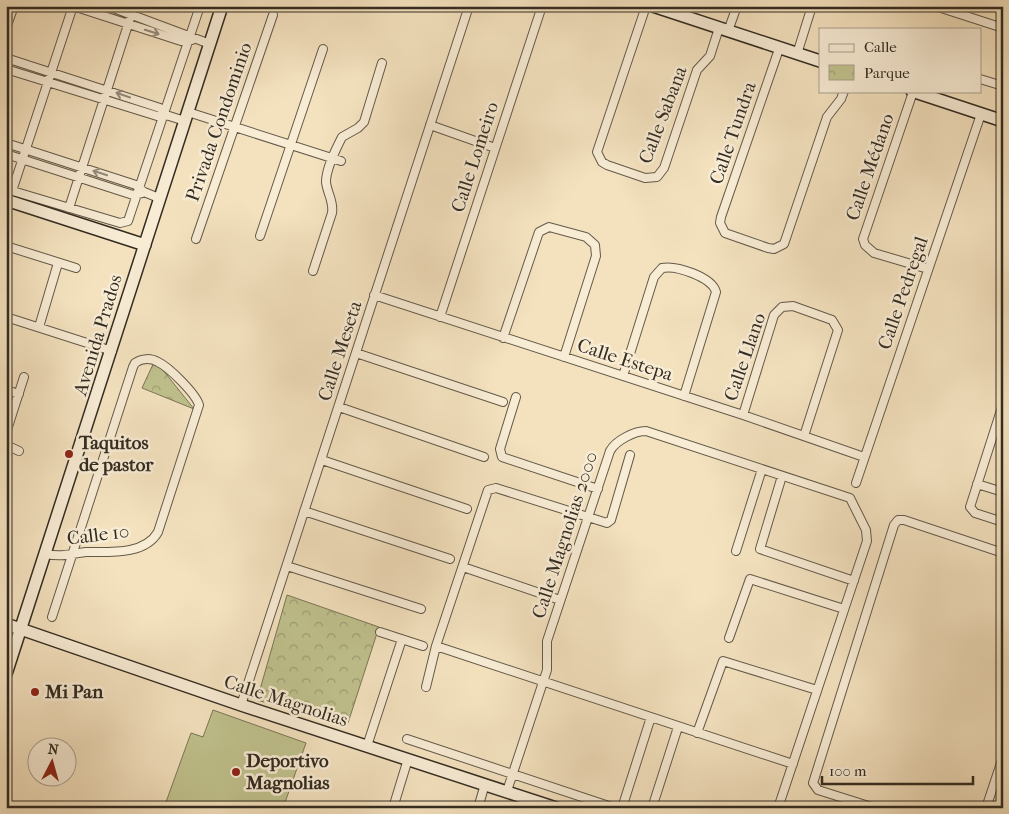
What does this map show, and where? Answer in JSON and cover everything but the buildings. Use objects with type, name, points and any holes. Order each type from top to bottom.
[{"type":"main road","name":"Avenida Prados","points":[[6,674],[222,6]]},
{"type":"main road","points":[[653,6],[665,8],[819,62]]},
{"type":"main road","points":[[915,92],[1003,121]]},
{"type":"main road","points":[[8,193],[144,246]]},
{"type":"main road","name":"Calle Magnolias","points":[[6,624],[241,705],[556,808]]},
{"type":"street","points":[[6,28],[14,6]]},
{"type":"street","points":[[200,6],[191,39],[164,114],[140,192],[128,221],[122,223],[8,193],[23,159],[73,6],[128,25],[191,39],[210,44]]},
{"type":"street","points":[[108,6],[133,10],[191,39]]},
{"type":"street","name":"Calle Meseta","points":[[241,705],[469,6]]},
{"type":"street","name":"Calle Lomeiro","points":[[440,317],[542,6]]},
{"type":"street","name":"Calle Sabana","points":[[646,6],[597,152],[602,162],[607,165],[646,178],[657,176],[664,168],[697,70],[710,56],[724,30]]},
{"type":"street","points":[[724,30],[737,6]]},
{"type":"street","points":[[797,54],[812,6]]},
{"type":"street","points":[[936,6],[1003,28]]},
{"type":"street","points":[[69,208],[133,10]]},
{"type":"street","name":"Privada Condominio","points":[[196,239],[273,15]]},
{"type":"street","name":"Calle Tundra","points":[[779,48],[721,217],[722,228],[730,236],[768,248],[780,248],[787,239],[827,117],[841,100],[844,92]]},
{"type":"street","points":[[260,236],[323,49]]},
{"type":"street","points":[[6,58],[106,90],[164,114]]},
{"type":"street","points":[[313,271],[332,213],[333,203],[326,182],[337,160],[342,137],[358,128],[364,122],[382,63]]},
{"type":"street","points":[[6,69],[103,100],[235,127],[337,160]]},
{"type":"street","points":[[982,80],[1003,86]]},
{"type":"street","name":"Calle Médano","points":[[912,92],[863,240],[869,250],[874,253],[928,269]]},
{"type":"street","name":"Calle Pedregal","points":[[856,483],[981,114]]},
{"type":"street","points":[[430,125],[496,148]]},
{"type":"street","points":[[6,143],[81,167],[140,192]]},
{"type":"street","points":[[6,154],[159,198]]},
{"type":"street","points":[[503,338],[539,232],[549,227],[586,237],[595,245],[596,256],[564,358]]},
{"type":"street","points":[[6,246],[76,268]]},
{"type":"street","points":[[39,328],[58,262]]},
{"type":"street","points":[[623,376],[654,277],[662,268],[673,268],[706,279],[715,287],[716,292],[684,396]]},
{"type":"street","name":"Calle Estepa","points":[[374,296],[742,415],[864,457]]},
{"type":"street","name":"Calle Llano","points":[[742,415],[774,315],[787,305],[802,308],[832,320],[838,330],[804,436]]},
{"type":"street","points":[[6,317],[112,351]]},
{"type":"street","points":[[356,353],[503,402]]},
{"type":"street","name":"Calle 10","points":[[46,554],[60,556],[73,555],[133,549],[152,540],[158,532],[198,414],[199,405],[195,396],[158,361],[143,359],[135,362],[73,555]]},
{"type":"street","points":[[6,433],[24,377]]},
{"type":"street","points":[[6,390],[18,394]]},
{"type":"street","points":[[516,397],[500,449],[502,457],[598,489]]},
{"type":"street","points":[[1003,404],[970,504],[971,510],[1003,522]]},
{"type":"street","points":[[339,407],[484,457]]},
{"type":"street","name":"Calle Magnolias 2000","points":[[507,791],[543,682],[547,665],[547,641],[613,446],[643,431],[850,498],[868,535],[854,582]]},
{"type":"street","points":[[6,445],[19,451]]},
{"type":"street","points":[[426,687],[436,646],[486,493],[490,488],[496,488],[605,523],[610,522],[630,455]]},
{"type":"street","points":[[322,460],[467,509]]},
{"type":"street","points":[[736,551],[762,469]]},
{"type":"street","points":[[778,808],[854,582],[760,549],[782,476]]},
{"type":"street","points":[[977,484],[1003,492]]},
{"type":"street","points":[[304,511],[450,559]]},
{"type":"street","points":[[875,808],[818,790],[813,783],[894,525],[898,520],[904,520],[1003,552]]},
{"type":"street","points":[[52,617],[73,555]]},
{"type":"street","points":[[287,566],[421,609]]},
{"type":"street","points":[[463,567],[560,600]]},
{"type":"street","points":[[729,638],[750,579],[844,609]]},
{"type":"street","points":[[380,632],[423,646]]},
{"type":"street","points":[[367,746],[402,639]]},
{"type":"street","points":[[436,646],[793,764]]},
{"type":"street","points":[[698,733],[723,661],[817,690]]},
{"type":"street","points":[[622,808],[651,718]]},
{"type":"street","points":[[652,808],[678,727]]},
{"type":"street","points":[[407,739],[615,808]]},
{"type":"street","points":[[986,808],[1003,757]]},
{"type":"street","points":[[393,808],[408,759]]},
{"type":"street","points":[[478,808],[485,784]]},
{"type":"green space","points":[[155,360],[194,409],[142,388]]},
{"type":"green space","points":[[287,595],[379,627],[347,726],[257,700]]},
{"type":"green space","name":"Deportivo Magnolias","points":[[213,710],[306,743],[283,808],[182,808],[166,802],[191,733],[203,737]]},
{"type":"place","name":"Taquitos de pastor","points":[[69,454]]},
{"type":"place","name":"Mi Pan","points":[[35,692]]},
{"type":"place","name":"Deportivo Magnolias","points":[[236,772]]}]
